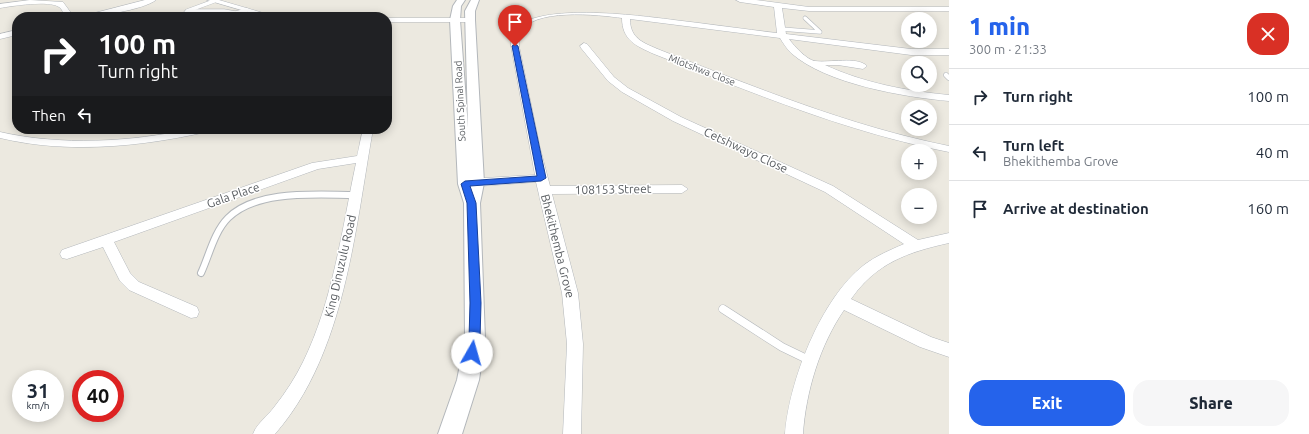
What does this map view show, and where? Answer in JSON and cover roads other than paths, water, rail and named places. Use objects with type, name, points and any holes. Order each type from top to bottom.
[{"type":"street","points":[[107,12],[152,0]]},
{"type":"street","points":[[212,0],[251,12]]},
{"type":"street","name":"South Spinal Road","points":[[461,0],[457,6],[455,20],[471,183]]},
{"type":"street","name":"South Spinal Road","points":[[450,434],[468,380],[475,339],[471,183],[470,11],[475,0]]},
{"type":"street","points":[[740,0],[778,6],[822,9],[949,9]]},
{"type":"street","points":[[888,0],[902,8]]},
{"type":"street","points":[[0,6],[27,2],[54,3],[63,6],[67,12]]},
{"type":"street","points":[[778,6],[782,32],[798,53],[814,63],[870,85],[910,94],[949,98]]},
{"type":"street","name":"Bhekithemba Grove","points":[[572,434],[574,319],[564,264],[543,184],[515,46],[516,32],[528,22],[554,14],[582,12],[626,15]]},
{"type":"street","points":[[626,15],[782,32],[895,50],[949,52]]},
{"type":"street","name":"Mlotshwa Close","points":[[626,15],[626,30],[630,38],[657,52],[839,121],[903,140],[949,149]]},
{"type":"street","points":[[392,20],[470,20]]},
{"type":"street","points":[[0,37],[12,33]]},
{"type":"street","name":"Cetshwayo Close","points":[[584,46],[608,75],[625,90],[677,119],[829,189],[916,245]]},
{"type":"street","points":[[814,63],[838,62],[863,66]]},
{"type":"street","points":[[0,135],[31,141],[91,143],[180,134]]},
{"type":"street","name":"King Dinuzulu Road","points":[[262,434],[301,385],[314,358],[337,287],[367,134]]},
{"type":"street","name":"Gala Place","points":[[67,254],[316,166],[363,158]]},
{"type":"street","name":"108153 Street","points":[[471,183],[682,189]]},
{"type":"street","points":[[794,434],[794,418],[803,382],[825,324],[855,282],[869,269],[893,254],[916,245],[949,238]]},
{"type":"street","points":[[106,240],[125,277],[134,286],[191,312]]},
{"type":"street","points":[[841,301],[926,342],[949,350]]},
{"type":"lane","points":[[186,12],[212,0]]},
{"type":"lane","points":[[242,12],[247,10]]},
{"type":"lane","points":[[782,32],[820,32],[805,18]]},
{"type":"lane","points":[[201,273],[225,222],[235,212],[245,206],[268,199],[281,197],[356,195]]},
{"type":"lane","points":[[723,309],[782,347],[811,361]]}]
